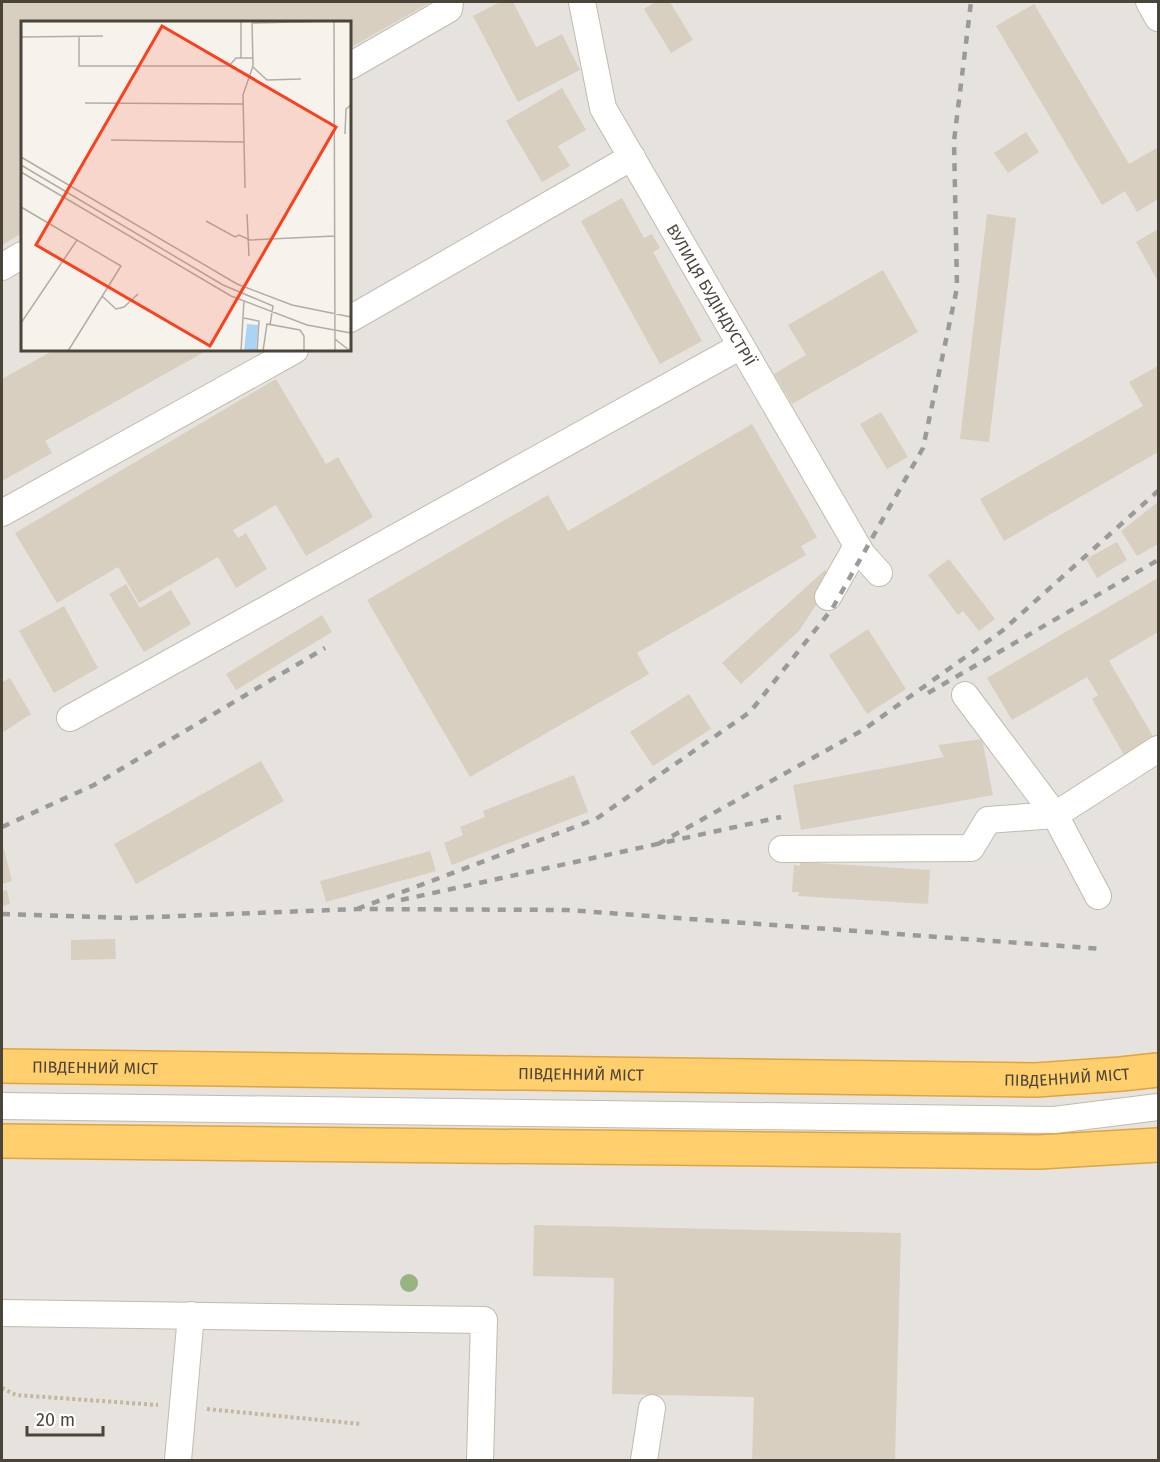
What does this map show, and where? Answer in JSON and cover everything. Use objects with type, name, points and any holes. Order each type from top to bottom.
[{"type":"highway","name":"ПІВДЕННИЙ МІСТ","points":[[2,1066],[1036,1080],[1158,1070]]},
{"type":"highway","points":[[2,1141],[1027,1152],[1158,1145]]},
{"type":"street","points":[[351,65],[449,9],[450,2]]},
{"type":"street","name":"ВУЛИЦЯ БУДІНДУСТРІЇ","points":[[582,2],[603,108],[857,546],[879,573]]},
{"type":"street","points":[[1149,2],[1158,18]]},
{"type":"street","points":[[351,318],[632,157]]},
{"type":"street","points":[[2,267],[21,256]]},
{"type":"street","points":[[70,718],[741,346]]},
{"type":"street","points":[[2,513],[293,351]]},
{"type":"street","points":[[828,597],[857,546]]},
{"type":"street","points":[[965,694],[1054,814],[1098,897]]},
{"type":"street","points":[[782,849],[971,848],[988,820],[1054,814],[1158,749]]},
{"type":"street","points":[[2,1106],[1054,1120],[1158,1107]]},
{"type":"street","points":[[2,1313],[484,1320],[480,1461]]},
{"type":"street","points":[[178,1461],[191,1315]]},
{"type":"street","points":[[644,1461],[652,1408]]},
{"type":"shaded area","points":[[2,2],[1158,2],[1158,1460],[2,1460]]},
{"type":"shaded area","points":[[1066,798],[1068,850],[965,854],[963,802]]},
{"type":"building","points":[[2,2],[431,2],[351,47],[351,21],[21,21],[21,234],[2,245]]},
{"type":"building","points":[[500,2],[513,2],[536,47],[562,34],[580,70],[518,102],[473,16]]},
{"type":"building","points":[[655,2],[670,2],[693,40],[671,53],[644,9]]},
{"type":"building","points":[[1034,4],[1129,164],[1157,148],[1158,150],[1158,199],[1137,212],[1125,191],[1102,205],[996,26]]},
{"type":"building","points":[[562,88],[586,130],[558,146],[570,166],[542,182],[506,121]]},
{"type":"building","points":[[1026,132],[1039,152],[1008,173],[994,153]]},
{"type":"building","points":[[622,198],[644,238],[652,234],[660,248],[653,252],[702,341],[660,364],[581,221]]},
{"type":"building","points":[[987,214],[1016,218],[989,442],[960,439]]},
{"type":"building","points":[[1158,229],[1158,281],[1136,242]]},
{"type":"building","points":[[883,270],[918,332],[792,404],[774,374],[806,355],[788,325]]},
{"type":"building","points":[[52,351],[206,351],[45,441],[52,453],[2,481],[2,379]]},
{"type":"building","points":[[1158,366],[1158,452],[1004,541],[980,499],[1143,406],[1129,382]]},
{"type":"building","points":[[276,379],[326,464],[338,457],[373,517],[306,556],[276,505],[233,530],[238,538],[246,533],[267,569],[236,588],[218,557],[139,603],[118,567],[57,603],[15,533]]},
{"type":"building","points":[[881,412],[908,457],[887,469],[860,424]]},
{"type":"building","points":[[752,424],[817,537],[801,546],[806,555],[637,653],[649,674],[470,777],[367,600],[548,495],[568,531]]},
{"type":"building","points":[[1158,502],[1158,544],[1137,556],[1121,531]]},
{"type":"building","points":[[1117,542],[1127,560],[1097,578],[1086,559]]},
{"type":"building","points":[[949,559],[995,619],[979,631],[963,611],[958,615],[928,575]]},
{"type":"building","points":[[825,570],[833,579],[799,631],[741,684],[722,663]]},
{"type":"building","points":[[1158,578],[1158,632],[1109,661],[1154,738],[1124,755],[1092,699],[1098,695],[1087,677],[1012,720],[987,678]]},
{"type":"building","points":[[126,584],[140,608],[171,590],[191,624],[144,652],[109,594]]},
{"type":"building","points":[[64,606],[98,668],[54,693],[19,631]]},
{"type":"building","points":[[322,615],[332,632],[236,690],[226,674]]},
{"type":"building","points":[[868,629],[906,689],[867,714],[829,655]]},
{"type":"building","points":[[10,678],[31,714],[2,733],[2,682]]},
{"type":"building","points":[[689,694],[711,729],[653,766],[630,732]]},
{"type":"building","points":[[982,739],[993,795],[801,830],[793,785],[944,757],[938,745]]},
{"type":"building","points":[[261,761],[284,801],[136,884],[114,844]]},
{"type":"building","points":[[574,775],[588,812],[452,865],[444,843],[463,835],[460,827],[485,817],[483,811]]},
{"type":"building","points":[[2,849],[4,849],[12,881],[2,884]]},
{"type":"building","points":[[430,851],[436,871],[326,902],[320,881]]},
{"type":"building","points":[[800,862],[930,870],[928,904],[798,896],[799,892],[792,892],[794,865],[800,866]]},
{"type":"building","points":[[7,890],[10,904],[2,906],[2,891]]},
{"type":"building","points":[[115,939],[116,959],[71,960],[71,940]]},
{"type":"building","points":[[534,1225],[901,1233],[895,1460],[752,1460],[754,1397],[612,1394],[614,1278],[533,1276]]},
{"type":"railway","points":[[357,909],[596,819],[750,712],[832,609],[923,448],[957,288],[954,141],[971,2]]},
{"type":"railway","points":[[658,844],[863,730],[1002,631],[1158,491]]},
{"type":"railway","points":[[928,693],[1158,560]]},
{"type":"railway","points":[[2,827],[94,785],[325,648]]},
{"type":"railway","points":[[401,900],[781,817]]},
{"type":"railway","points":[[2,914],[129,918],[357,909],[567,910],[1103,949]]}]
